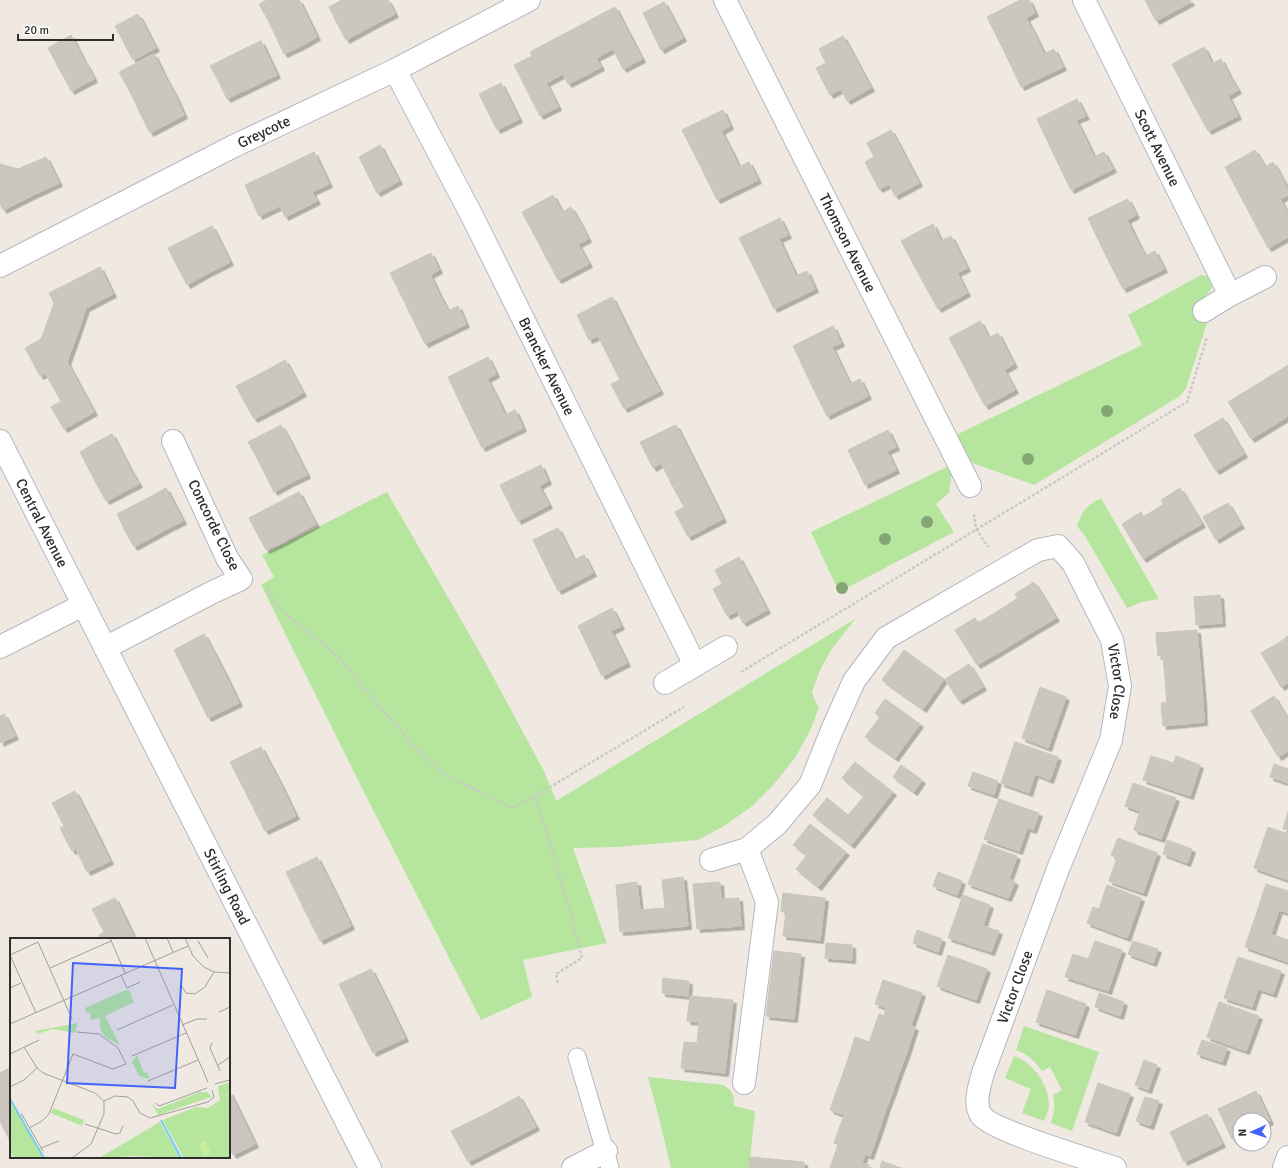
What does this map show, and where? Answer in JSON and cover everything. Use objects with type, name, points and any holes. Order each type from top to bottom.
[{"type":"street","name":"Greycote","points":[[0,266],[234,146],[395,70],[529,0]]},
{"type":"street","name":"Thomson Avenue","points":[[725,0],[970,486]]},
{"type":"street","name":"Scott Avenue","points":[[1084,0],[1230,295]]},
{"type":"street","name":"Brancker Avenue","points":[[395,70],[470,212],[695,665]]},
{"type":"street","points":[[1204,311],[1230,295],[1265,277]]},
{"type":"street","name":"Central Avenue","points":[[0,441],[83,605]]},
{"type":"street","name":"Concorde Close","points":[[105,648],[241,579],[227,558],[173,441]]},
{"type":"street","name":"Victor Close","points":[[711,860],[747,850],[776,824],[810,785],[854,681],[886,638],[1038,550],[1058,546],[1073,563],[1112,640],[1120,686],[1111,740],[1058,869],[983,1073],[978,1092],[978,1107],[980,1115],[995,1126],[1114,1168]]},
{"type":"street","points":[[0,647],[83,605]]},
{"type":"street","name":"Stirling Road","points":[[83,605],[370,1168]]},
{"type":"street","points":[[665,684],[726,647]]},
{"type":"street","points":[[744,1083],[767,902],[747,850]]},
{"type":"street","points":[[1284,1168],[1288,1157]]},
{"type":"street","points":[[573,1168],[608,1160]]},
{"type":"lane","points":[[577,1057],[608,1160]]},
{"type":"path","points":[[740,673],[1187,402],[1208,336]]},
{"type":"path","points":[[241,579],[264,583],[276,606],[340,657],[379,706],[413,745],[444,774],[512,808],[535,796],[687,705]]},
{"type":"path","points":[[535,796],[566,896],[582,958],[556,974],[558,983]]},
{"type":"green space","points":[[1201,275],[1213,277],[1212,288],[1198,306],[1207,323],[1186,388],[1180,396],[1034,485],[967,461],[956,435],[1142,345],[1128,315]]},
{"type":"green space","points":[[949,466],[952,472],[949,493],[936,504],[954,532],[839,592],[811,532]]},
{"type":"green space","points":[[387,492],[479,651],[544,771],[556,801],[855,619],[831,650],[820,670],[812,692],[819,707],[810,731],[794,759],[774,784],[751,807],[724,826],[698,840],[617,847],[573,848],[607,943],[523,960],[532,997],[481,1020],[366,796],[261,585],[274,577],[262,555]]},
{"type":"green space","points":[[1101,498],[1159,599],[1142,602],[1127,608],[1085,536],[1077,526],[1086,509],[1092,503]]},
{"type":"green space","points":[[1024,1026],[1099,1052],[1072,1131],[1051,1123],[1054,1109],[1053,1095],[1062,1090],[1050,1067],[1042,1071],[1031,1058],[1016,1050]]},
{"type":"green space","points":[[1014,1056],[1027,1063],[1039,1075],[1043,1082],[1049,1105],[1044,1121],[1022,1113],[1031,1089],[1005,1078]]},
{"type":"green space","points":[[648,1077],[723,1085],[729,1089],[732,1094],[734,1106],[755,1111],[749,1168],[671,1168]]},
{"type":"building","points":[[267,0],[299,0],[301,4],[268,20],[259,4]]},
{"type":"building","points":[[342,0],[367,0],[370,6],[337,23],[329,7]]},
{"type":"building","points":[[367,0],[388,0],[395,14],[379,22]]},
{"type":"building","points":[[1020,0],[1029,0],[1035,13],[1026,18],[1036,37],[1005,53],[987,17]]},
{"type":"building","points":[[1145,0],[1190,0],[1191,2],[1156,21]]},
{"type":"building","points":[[664,2],[683,38],[661,50],[643,13]]},
{"type":"building","points":[[301,4],[317,37],[301,46],[284,12]]},
{"type":"building","points":[[370,6],[379,22],[346,40],[337,23]]},
{"type":"building","points":[[615,7],[642,59],[623,69],[613,49],[596,58],[601,67],[586,75],[564,34]]},
{"type":"building","points":[[284,12],[301,46],[284,54],[268,20]]},
{"type":"building","points":[[138,14],[144,25],[121,37],[115,26]]},
{"type":"building","points":[[144,25],[150,37],[127,49],[121,37]]},
{"type":"building","points":[[564,34],[586,75],[568,84],[563,74],[546,83],[558,107],[540,116],[514,65],[532,56],[530,52]]},
{"type":"building","points":[[71,35],[77,47],[54,59],[48,48]]},
{"type":"building","points":[[843,36],[871,88],[847,101],[841,89],[830,95],[816,68],[826,63],[819,49]]},
{"type":"building","points":[[150,37],[156,48],[133,60],[127,49]]},
{"type":"building","points":[[1036,37],[1044,54],[1054,49],[1063,67],[1021,87],[1005,53]]},
{"type":"building","points":[[261,41],[277,75],[260,83],[244,49]]},
{"type":"building","points":[[77,47],[82,57],[59,69],[54,59]]},
{"type":"building","points":[[1204,47],[1212,64],[1221,59],[1229,75],[1189,96],[1172,64]]},
{"type":"building","points":[[244,49],[252,66],[219,82],[210,66]]},
{"type":"building","points":[[154,54],[164,75],[130,92],[119,72]]},
{"type":"building","points":[[82,57],[88,67],[65,79],[59,69]]},
{"type":"building","points":[[252,66],[260,83],[227,99],[219,82]]},
{"type":"building","points":[[88,67],[94,79],[71,91],[65,79]]},
{"type":"building","points":[[164,75],[175,95],[140,113],[130,92]]},
{"type":"building","points":[[1229,75],[1238,90],[1228,96],[1238,116],[1208,131],[1189,96]]},
{"type":"building","points":[[501,83],[519,119],[497,130],[479,94]]},
{"type":"building","points":[[175,95],[184,115],[150,133],[140,113]]},
{"type":"building","points":[[1077,99],[1086,116],[1076,120],[1086,140],[1054,155],[1037,119]]},
{"type":"building","points":[[723,110],[730,126],[721,131],[731,150],[700,165],[682,130]]},
{"type":"building","points":[[891,130],[919,183],[895,196],[889,184],[879,189],[865,162],[874,157],[867,143]]},
{"type":"building","points":[[1086,140],[1094,157],[1104,152],[1113,169],[1071,190],[1054,155]]},
{"type":"building","points":[[380,145],[399,181],[377,193],[359,157]]},
{"type":"building","points":[[731,150],[739,167],[749,162],[758,180],[717,200],[700,165]]},
{"type":"building","points":[[1255,150],[1265,167],[1273,162],[1282,178],[1242,199],[1225,167]]},
{"type":"building","points":[[314,152],[329,184],[312,192],[317,201],[301,209],[281,168]]},
{"type":"building","points":[[46,157],[59,183],[31,196],[18,169]]},
{"type":"building","points":[[0,164],[18,169],[31,196],[3,210],[0,203]]},
{"type":"building","points":[[281,168],[301,209],[285,217],[280,206],[259,216],[245,185]]},
{"type":"building","points":[[1282,178],[1288,190],[1288,195],[1280,199],[1288,214],[1288,237],[1268,248],[1242,199]]},
{"type":"building","points":[[553,195],[562,212],[571,207],[580,223],[539,244],[522,212]]},
{"type":"building","points":[[1128,199],[1136,215],[1127,220],[1136,239],[1105,254],[1088,218]]},
{"type":"building","points":[[780,218],[788,235],[779,239],[788,259],[757,274],[739,238]]},
{"type":"building","points":[[580,223],[588,239],[578,244],[589,264],[558,280],[539,244]]},
{"type":"building","points":[[933,224],[941,241],[951,236],[959,252],[918,273],[901,241]]},
{"type":"building","points":[[212,226],[230,262],[208,273],[190,237]]},
{"type":"building","points":[[190,237],[208,273],[187,285],[168,248]]},
{"type":"building","points":[[1136,239],[1145,256],[1155,251],[1164,269],[1123,289],[1105,254]]},
{"type":"building","points":[[959,252],[967,268],[957,273],[967,293],[938,309],[918,273]]},
{"type":"building","points":[[431,253],[439,270],[430,275],[439,294],[408,309],[390,273]]},
{"type":"building","points":[[788,259],[796,276],[807,271],[815,289],[774,309],[757,274]]},
{"type":"building","points":[[100,267],[113,294],[86,308],[73,281]]},
{"type":"building","points":[[73,281],[86,308],[75,340],[45,329],[54,303],[49,293]]},
{"type":"building","points":[[439,294],[448,311],[458,306],[466,324],[425,344],[408,309]]},
{"type":"building","points":[[612,297],[635,344],[609,358],[598,336],[589,340],[577,315]]},
{"type":"building","points":[[980,321],[989,338],[998,333],[1006,349],[966,370],[949,338]]},
{"type":"building","points":[[833,326],[841,343],[832,347],[841,366],[810,382],[793,346]]},
{"type":"building","points":[[45,329],[75,340],[67,362],[40,376],[25,348],[41,339]]},
{"type":"building","points":[[635,344],[660,391],[624,409],[611,384],[620,380],[609,358]]},
{"type":"building","points":[[1006,349],[1014,364],[1004,370],[1015,390],[985,406],[966,370]]},
{"type":"building","points":[[488,357],[496,374],[487,379],[497,398],[465,413],[448,377]]},
{"type":"building","points":[[285,360],[303,393],[287,402],[269,369]]},
{"type":"building","points":[[67,362],[82,390],[61,401],[45,373]]},
{"type":"building","points":[[1288,365],[1288,379],[1282,369]]},
{"type":"building","points":[[841,366],[850,384],[860,379],[868,396],[827,416],[810,382]]},
{"type":"building","points":[[269,369],[278,385],[245,403],[236,386]]},
{"type":"building","points":[[1282,369],[1288,379],[1287,417],[1264,380]]},
{"type":"building","points":[[1264,380],[1287,417],[1269,428],[1246,391]]},
{"type":"building","points":[[278,385],[287,402],[254,419],[245,403]]},
{"type":"building","points":[[82,390],[94,412],[64,429],[51,407]]},
{"type":"building","points":[[1246,391],[1269,428],[1251,439],[1228,402]]},
{"type":"building","points":[[497,398],[505,415],[515,410],[523,428],[482,448],[465,413]]},
{"type":"building","points":[[1223,418],[1244,454],[1216,471],[1194,435]]},
{"type":"building","points":[[281,425],[290,441],[257,458],[248,442]]},
{"type":"building","points":[[676,425],[699,471],[672,485],[661,463],[653,468],[640,442]]},
{"type":"building","points":[[888,430],[896,447],[887,451],[896,470],[865,485],[848,450]]},
{"type":"building","points":[[112,434],[129,467],[113,476],[95,443]]},
{"type":"building","points":[[290,441],[307,475],[290,483],[273,450]]},
{"type":"building","points":[[95,443],[113,476],[97,485],[80,452]]},
{"type":"building","points":[[273,450],[290,483],[274,492],[257,458]]},
{"type":"building","points":[[541,465],[548,481],[539,486],[549,505],[518,521],[500,485]]},
{"type":"building","points":[[129,467],[139,484],[106,501],[97,485]]},
{"type":"building","points":[[699,471],[723,519],[688,537],[675,512],[684,507],[672,485]]},
{"type":"building","points":[[166,488],[183,521],[167,529],[150,497]]},
{"type":"building","points":[[1180,488],[1202,524],[1182,535],[1161,500]]},
{"type":"building","points":[[299,492],[307,508],[275,525],[266,509]]},
{"type":"building","points":[[150,497],[158,513],[125,531],[117,514]]},
{"type":"building","points":[[1228,503],[1241,525],[1229,532],[1215,510]]},
{"type":"building","points":[[1164,504],[1182,535],[1162,547],[1143,517]]},
{"type":"building","points":[[307,508],[316,524],[283,542],[275,525]]},
{"type":"building","points":[[266,509],[283,542],[266,550],[249,518]]},
{"type":"building","points":[[1215,510],[1229,532],[1216,540],[1203,517]]},
{"type":"building","points":[[1141,512],[1162,547],[1143,559],[1122,524]]},
{"type":"building","points":[[158,513],[167,529],[134,547],[125,531]]},
{"type":"building","points":[[558,528],[574,560],[584,555],[593,573],[558,591],[533,540]]},
{"type":"building","points":[[739,557],[767,610],[743,623],[737,611],[727,616],[713,589],[722,584],[715,570]]},
{"type":"building","points":[[1034,582],[1056,618],[1037,629],[1015,594]]},
{"type":"building","points":[[1220,595],[1221,609],[1195,611],[1194,597]]},
{"type":"building","points":[[1018,598],[1037,629],[1016,642],[998,611]]},
{"type":"building","points":[[612,608],[621,626],[611,631],[627,663],[602,676],[578,626]]},
{"type":"building","points":[[1221,609],[1222,623],[1196,625],[1195,611]]},
{"type":"building","points":[[998,611],[1016,642],[996,654],[978,623]]},
{"type":"building","points":[[975,618],[996,654],[977,665],[955,630]]},
{"type":"building","points":[[1197,630],[1199,653],[1158,656],[1156,633]]},
{"type":"building","points":[[204,634],[222,668],[191,684],[174,650]]},
{"type":"building","points":[[1288,636],[1288,655],[1280,642]]},
{"type":"building","points":[[1280,642],[1288,655],[1288,683],[1281,687],[1261,653]]},
{"type":"building","points":[[904,650],[944,679],[923,709],[882,680]]},
{"type":"building","points":[[1199,653],[1201,676],[1165,679],[1163,655]]},
{"type":"building","points":[[969,664],[983,687],[971,694],[958,671]]},
{"type":"building","points":[[222,668],[239,703],[208,718],[191,684]]},
{"type":"building","points":[[958,671],[971,694],[959,701],[945,679]]},
{"type":"building","points":[[1201,676],[1203,700],[1167,703],[1165,679]]},
{"type":"building","points":[[1040,687],[1066,697],[1048,748],[1022,738]]},
{"type":"building","points":[[1274,696],[1288,720],[1288,751],[1278,757],[1251,711]]},
{"type":"building","points":[[885,699],[920,724],[895,758],[865,737],[880,717],[875,713]]},
{"type":"building","points":[[1203,700],[1204,722],[1163,726],[1161,703]]},
{"type":"building","points":[[4,714],[15,736],[0,743],[0,716]]},
{"type":"building","points":[[1015,742],[1058,757],[1050,780],[1035,774],[1029,793],[1001,783]]},
{"type":"building","points":[[261,747],[279,781],[248,797],[230,762]]},
{"type":"building","points":[[1151,756],[1174,763],[1176,756],[1200,765],[1190,796],[1143,780]]},
{"type":"building","points":[[855,762],[893,792],[872,819],[856,806],[864,796],[842,778]]},
{"type":"building","points":[[1274,764],[1288,769],[1288,783],[1270,777]]},
{"type":"building","points":[[901,765],[922,780],[914,792],[893,777]]},
{"type":"building","points":[[973,772],[998,781],[994,795],[968,786]]},
{"type":"building","points":[[279,781],[296,816],[265,831],[248,797]]},
{"type":"building","points":[[1133,783],[1176,798],[1161,839],[1134,830],[1140,811],[1125,806]]},
{"type":"building","points":[[75,791],[93,826],[66,840],[60,828],[64,826],[52,803]]},
{"type":"building","points":[[827,798],[848,815],[856,806],[872,819],[851,845],[813,815]]},
{"type":"building","points":[[999,799],[1039,813],[1033,830],[1027,828],[1019,851],[984,839]]},
{"type":"building","points":[[1288,812],[1288,830],[1283,829]]},
{"type":"building","points":[[810,824],[846,852],[818,887],[796,869],[807,855],[793,845]]},
{"type":"building","points":[[93,826],[110,861],[87,872],[76,849],[72,851],[66,840]]},
{"type":"building","points":[[1268,827],[1288,834],[1288,880],[1254,868]]},
{"type":"building","points":[[1118,838],[1157,853],[1143,893],[1109,881],[1117,858],[1111,855]]},
{"type":"building","points":[[1167,840],[1192,849],[1187,863],[1163,854]]},
{"type":"building","points":[[983,844],[1017,856],[1009,879],[1015,882],[1008,898],[968,884]]},
{"type":"building","points":[[317,857],[334,891],[303,907],[286,872]]},
{"type":"building","points":[[938,872],[962,881],[957,895],[933,886]]},
{"type":"building","points":[[683,877],[688,926],[654,929],[652,909],[665,908],[662,880]]},
{"type":"building","points":[[637,882],[640,910],[652,909],[654,929],[620,932],[616,885]]},
{"type":"building","points":[[720,882],[721,899],[739,898],[741,926],[697,929],[693,884]]},
{"type":"building","points":[[1266,884],[1288,891],[1288,913],[1279,910],[1275,922],[1256,915]]},
{"type":"building","points":[[1107,885],[1141,898],[1127,938],[1087,923],[1093,907],[1099,909]]},
{"type":"building","points":[[334,891],[351,926],[320,941],[303,907]]},
{"type":"building","points":[[783,893],[825,898],[820,940],[783,936],[786,912],[781,911]]},
{"type":"building","points":[[963,895],[990,905],[983,926],[999,931],[991,952],[948,938]]},
{"type":"building","points":[[115,898],[132,933],[123,938],[100,938],[99,935],[104,932],[92,909]]},
{"type":"building","points":[[1256,915],[1275,922],[1271,934],[1288,940],[1288,962],[1245,947]]},
{"type":"building","points":[[917,930],[942,939],[938,952],[913,943]]},
{"type":"building","points":[[132,933],[134,938],[123,938]]},
{"type":"building","points":[[1095,941],[1122,950],[1108,991],[1065,977],[1073,954],[1088,959]]},
{"type":"building","points":[[1133,941],[1158,949],[1153,963],[1128,954]]},
{"type":"building","points":[[826,943],[852,945],[852,960],[825,958]]},
{"type":"building","points":[[774,951],[801,954],[794,1019],[766,1016]]},
{"type":"building","points":[[948,955],[987,969],[976,1000],[937,986]]},
{"type":"building","points":[[1238,957],[1281,971],[1273,994],[1258,989],[1252,1007],[1224,998]]},
{"type":"building","points":[[371,969],[388,1003],[356,1019],[339,984]]},
{"type":"building","points":[[663,978],[689,981],[688,996],[662,993]]},
{"type":"building","points":[[883,980],[922,993],[911,1025],[884,1016],[886,1008],[875,1004]]},
{"type":"building","points":[[1047,990],[1086,1004],[1075,1035],[1036,1022]]},
{"type":"building","points":[[1099,993],[1124,1002],[1120,1016],[1095,1007]]},
{"type":"building","points":[[690,996],[733,1000],[729,1036],[698,1033],[699,1022],[687,1021]]},
{"type":"building","points":[[1219,1002],[1259,1016],[1246,1051],[1207,1037]]},
{"type":"building","points":[[388,1003],[405,1038],[373,1053],[356,1019]]},
{"type":"building","points":[[879,1014],[915,1027],[906,1055],[869,1043]]},
{"type":"building","points":[[698,1033],[729,1036],[725,1073],[681,1068],[684,1042],[697,1043]]},
{"type":"building","points":[[855,1037],[906,1055],[899,1073],[849,1056]]},
{"type":"building","points":[[1202,1040],[1227,1048],[1222,1062],[1197,1054]]},
{"type":"building","points":[[849,1056],[899,1073],[893,1091],[843,1074]]},
{"type":"building","points":[[1144,1060],[1157,1065],[1148,1090],[1135,1085]]},
{"type":"building","points":[[10,1068],[10,1105],[0,1110],[0,1073]]},
{"type":"building","points":[[843,1074],[893,1091],[886,1109],[836,1092]]},
{"type":"building","points":[[1098,1083],[1130,1094],[1116,1133],[1085,1122]]},
{"type":"building","points":[[1256,1091],[1266,1112],[1232,1112],[1232,1139],[1218,1109]]},
{"type":"building","points":[[836,1092],[886,1109],[880,1128],[830,1110]]},
{"type":"building","points":[[230,1093],[238,1109],[230,1113]]},
{"type":"building","points":[[519,1096],[536,1127],[501,1145],[486,1114]]},
{"type":"building","points":[[1145,1097],[1159,1101],[1150,1126],[1136,1121]]},
{"type":"building","points":[[10,1105],[10,1141],[0,1121],[0,1110]]},
{"type":"building","points":[[238,1109],[255,1144],[233,1155],[230,1149],[230,1113]]},
{"type":"building","points":[[486,1114],[501,1145],[468,1162],[451,1131]]},
{"type":"building","points":[[1207,1114],[1222,1144],[1184,1162],[1170,1132]]},
{"type":"building","points":[[844,1115],[880,1128],[870,1156],[834,1143]]},
{"type":"building","points":[[838,1145],[865,1154],[862,1163],[869,1165],[868,1168],[830,1168]]},
{"type":"building","points":[[750,1157],[804,1162],[804,1168],[749,1168]]},
{"type":"building","points":[[882,1161],[898,1167],[902,1168],[880,1168]]}]
